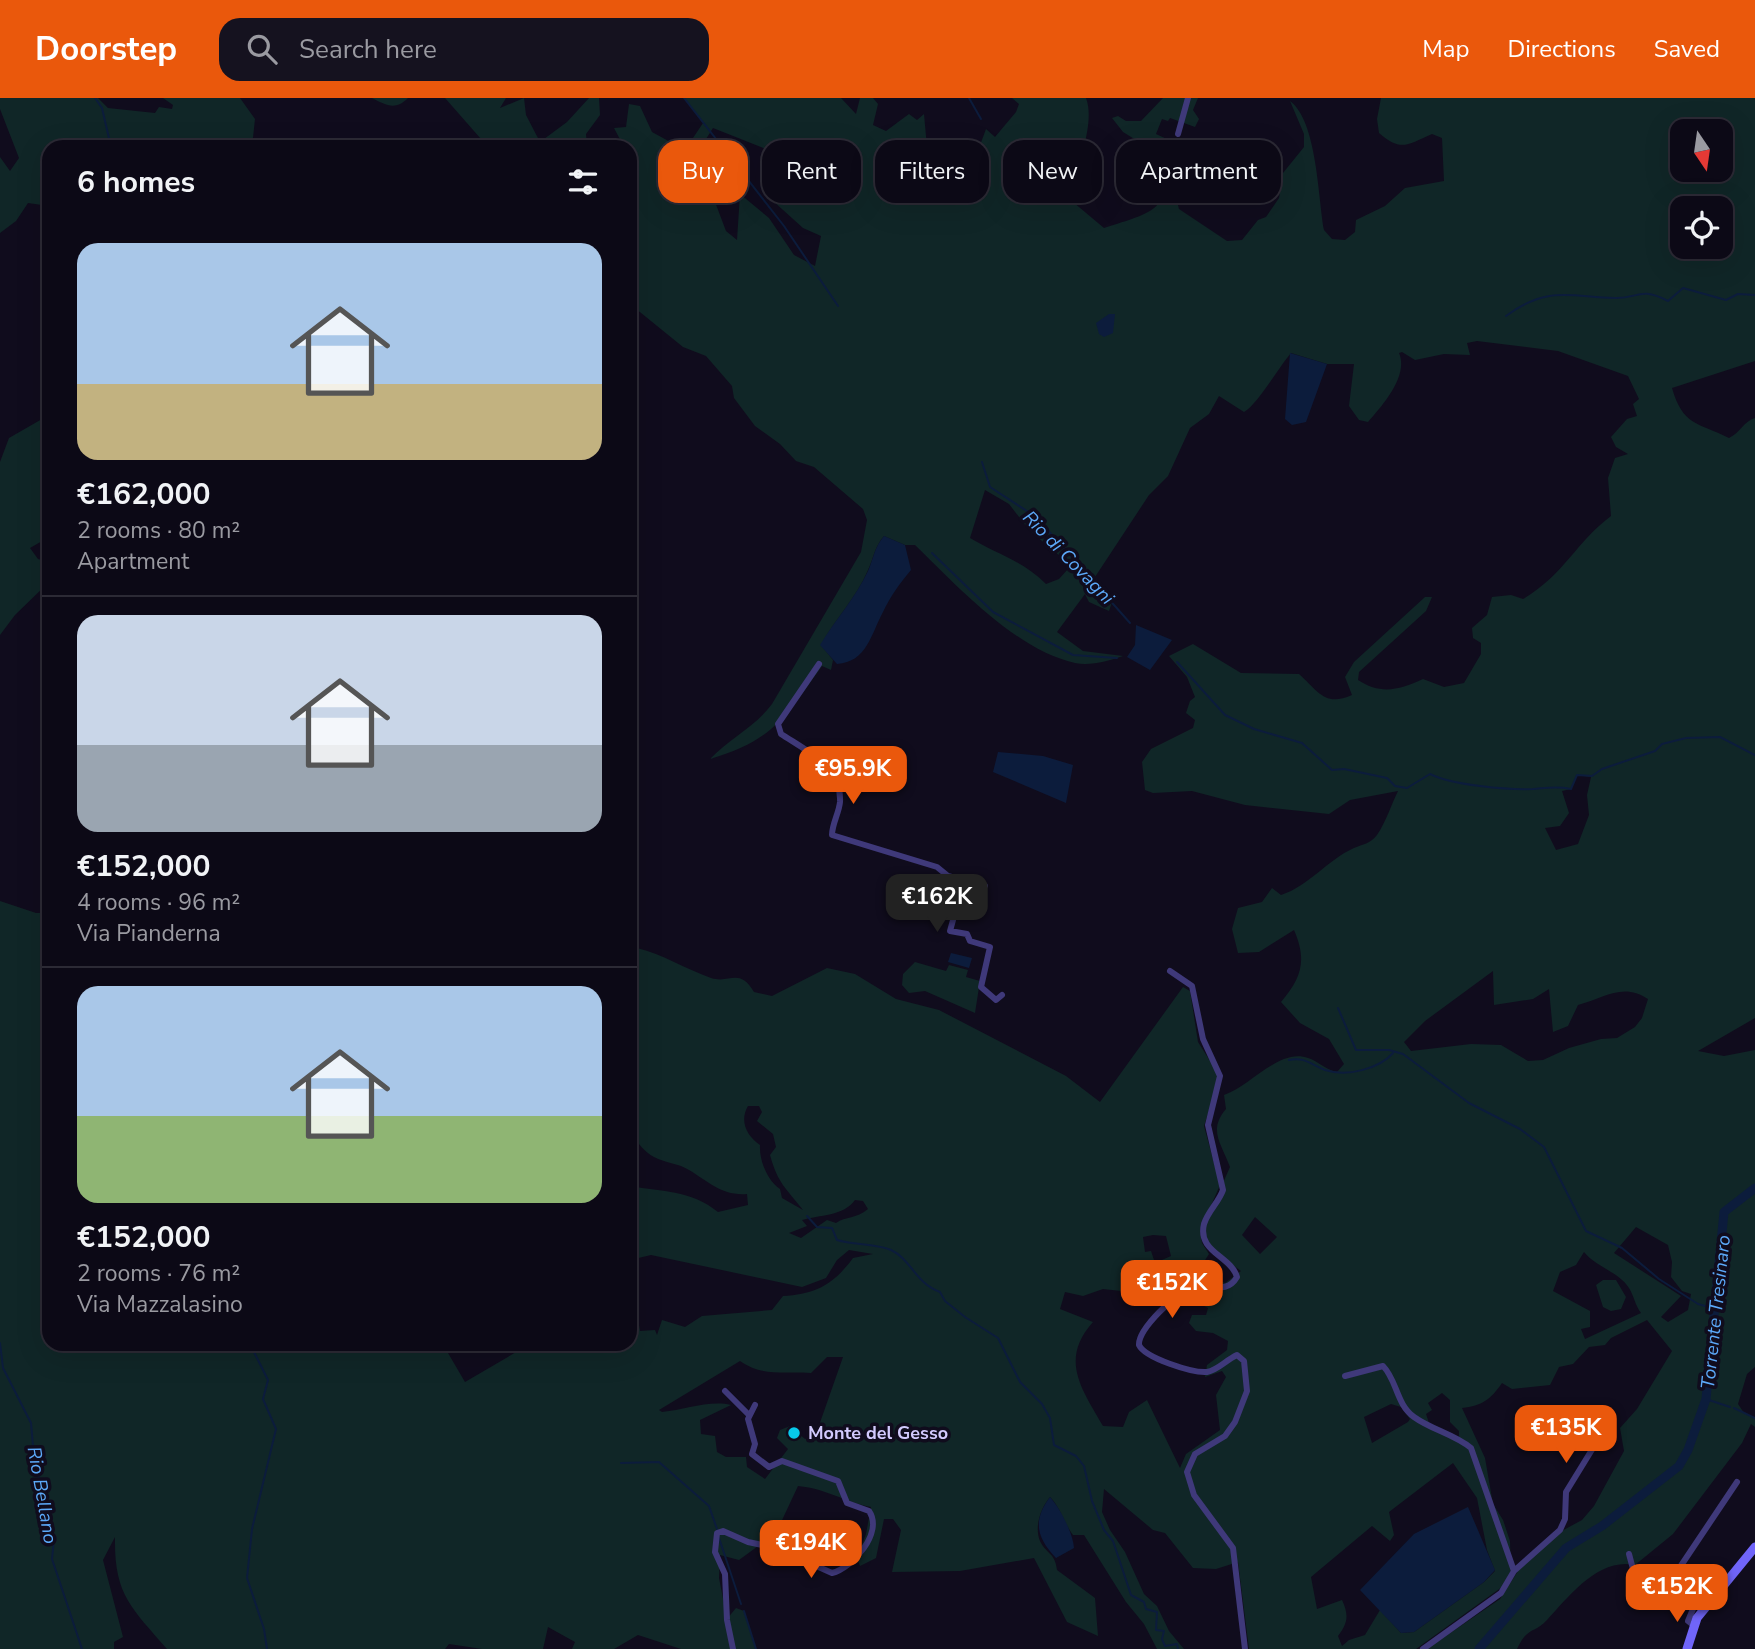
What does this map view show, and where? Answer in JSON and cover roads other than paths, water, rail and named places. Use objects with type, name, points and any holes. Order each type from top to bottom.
[{"type":"main road","points":[[1687,1649],[1693,1625],[1755,1547]]},
{"type":"street","points":[[1178,134],[1188,98]]},
{"type":"street","points":[[818,664],[778,724],[781,734],[823,761],[839,785],[839,808],[832,835],[937,867],[948,876],[985,886]]},
{"type":"street","points":[[964,880],[950,931],[967,934],[970,941],[990,947],[981,987],[996,1000],[1002,995]]},
{"type":"street","points":[[1170,971],[1188,981],[1194,991],[1203,1039],[1220,1071],[1220,1084],[1208,1125],[1222,1174],[1223,1190],[1205,1221],[1204,1234],[1207,1246],[1235,1270],[1237,1277],[1231,1286],[1200,1286],[1182,1293],[1145,1328],[1139,1336],[1139,1345],[1150,1357],[1203,1372],[1217,1368],[1237,1355],[1244,1361],[1247,1391],[1232,1428],[1225,1436],[1195,1454],[1187,1472],[1194,1495],[1233,1548],[1245,1649]]},
{"type":"street","points":[[1345,1376],[1383,1366],[1389,1372],[1398,1397],[1412,1416],[1459,1438],[1471,1448],[1514,1571]]},
{"type":"street","points":[[725,1391],[748,1414],[755,1444],[752,1454],[766,1465],[782,1461],[838,1480],[847,1503],[869,1511],[873,1524],[872,1534],[855,1558],[842,1570],[832,1573],[776,1548],[748,1542],[723,1531],[717,1533],[715,1552],[725,1574],[727,1620],[733,1649]]},
{"type":"street","points":[[748,1414],[755,1405]]},
{"type":"street","points":[[1423,1649],[1502,1593],[1514,1571],[1560,1530],[1565,1519],[1566,1492],[1601,1435],[1612,1430]]},
{"type":"street","points":[[1693,1625],[1688,1621],[1693,1609],[1693,1598],[1672,1579],[1737,1482]]},
{"type":"street","points":[[1629,1554],[1633,1569],[1693,1609]]},
{"type":"water","points":[[1109,314],[1115,314],[1113,333],[1104,337],[1099,334],[1096,323]]},
{"type":"water","points":[[1290,353],[1327,364],[1306,422],[1292,425],[1285,419]]},
{"type":"water","points":[[884,536],[905,545],[911,570],[889,601],[867,646],[855,658],[837,664],[820,645],[863,581]]},
{"type":"water","points":[[1136,625],[1172,640],[1150,670],[1127,657],[1135,645]]},
{"type":"water","points":[[998,752],[1043,756],[1073,765],[1066,803],[993,772]]},
{"type":"water","points":[[951,953],[972,958],[969,968],[948,962]]},
{"type":"water","points":[[1050,1497],[1065,1521],[1074,1548],[1056,1558],[1039,1529],[1041,1514]]},
{"type":"water","points":[[1468,1507],[1495,1570],[1484,1582],[1414,1632],[1401,1633],[1360,1590],[1414,1534]]},
{"type":"waterway","points":[[95,98],[102,108],[109,140]]},
{"type":"waterway","points":[[684,98],[784,226],[838,306]]},
{"type":"waterway","points":[[969,98],[981,119]]},
{"type":"waterway","points":[[1506,316],[1521,306],[1547,296],[1623,298],[1651,294],[1668,301],[1683,288],[1726,300],[1738,294],[1755,295]]},
{"type":"waterway","name":"Rio di Covagni","points":[[982,462],[990,487],[1036,517],[1130,623]]},
{"type":"waterway","name":"Rio di Covagni","points":[[932,553],[993,612],[1073,655],[1117,658]]},
{"type":"waterway","name":"Rio di Covagni","points":[[1177,662],[1225,715],[1254,729],[1302,743],[1332,770],[1344,769],[1387,778],[1395,786],[1407,788],[1430,774],[1451,781],[1495,788],[1571,789],[1577,775],[1592,776],[1602,769],[1655,751],[1662,744],[1686,738],[1720,737],[1755,755]]},
{"type":"waterway","points":[[1338,1008],[1356,1050],[1389,1050],[1403,1054],[1469,1103],[1520,1129],[1544,1147],[1586,1231],[1622,1248],[1659,1279],[1698,1304],[1716,1309]]},
{"type":"waterway","points":[[1289,1060],[1304,1060],[1325,1070],[1343,1073],[1371,1067],[1393,1053]]},
{"type":"waterway","name":"Torrente Tresinaro","points":[[1479,1649],[1566,1548],[1602,1526],[1679,1466],[1688,1450],[1706,1399],[1724,1212],[1755,1188]]},
{"type":"waterway","points":[[807,1216],[817,1227],[832,1228],[837,1240],[886,1248],[898,1254],[925,1283],[940,1292],[945,1301],[998,1338],[1020,1382],[1042,1404],[1050,1418],[1054,1445],[1076,1456],[1084,1466],[1092,1501],[1104,1530],[1113,1541],[1131,1595],[1144,1602],[1146,1609],[1157,1612],[1156,1630],[1164,1631],[1162,1639],[1165,1646],[1177,1644],[1178,1649]]},
{"type":"waterway","name":"Rio Bellano","points":[[0,1343],[3,1368],[31,1423],[34,1457],[41,1486],[41,1505],[54,1539],[52,1559],[82,1649]]},
{"type":"waterway","points":[[254,1351],[268,1380],[263,1399],[276,1429],[252,1529],[247,1578],[264,1629],[267,1649]]},
{"type":"waterway","points":[[1706,1399],[1730,1407]]},
{"type":"waterway","points":[[1734,1408],[1755,1418]]},
{"type":"waterway","points":[[621,1463],[659,1462],[709,1506],[717,1529]]},
{"type":"waterway","points":[[719,1538],[741,1604]]},
{"type":"waterway","points":[[744,1611],[756,1649]]},
{"type":"place","name":"Monte del Gesso","points":[[794,1433]]}]
